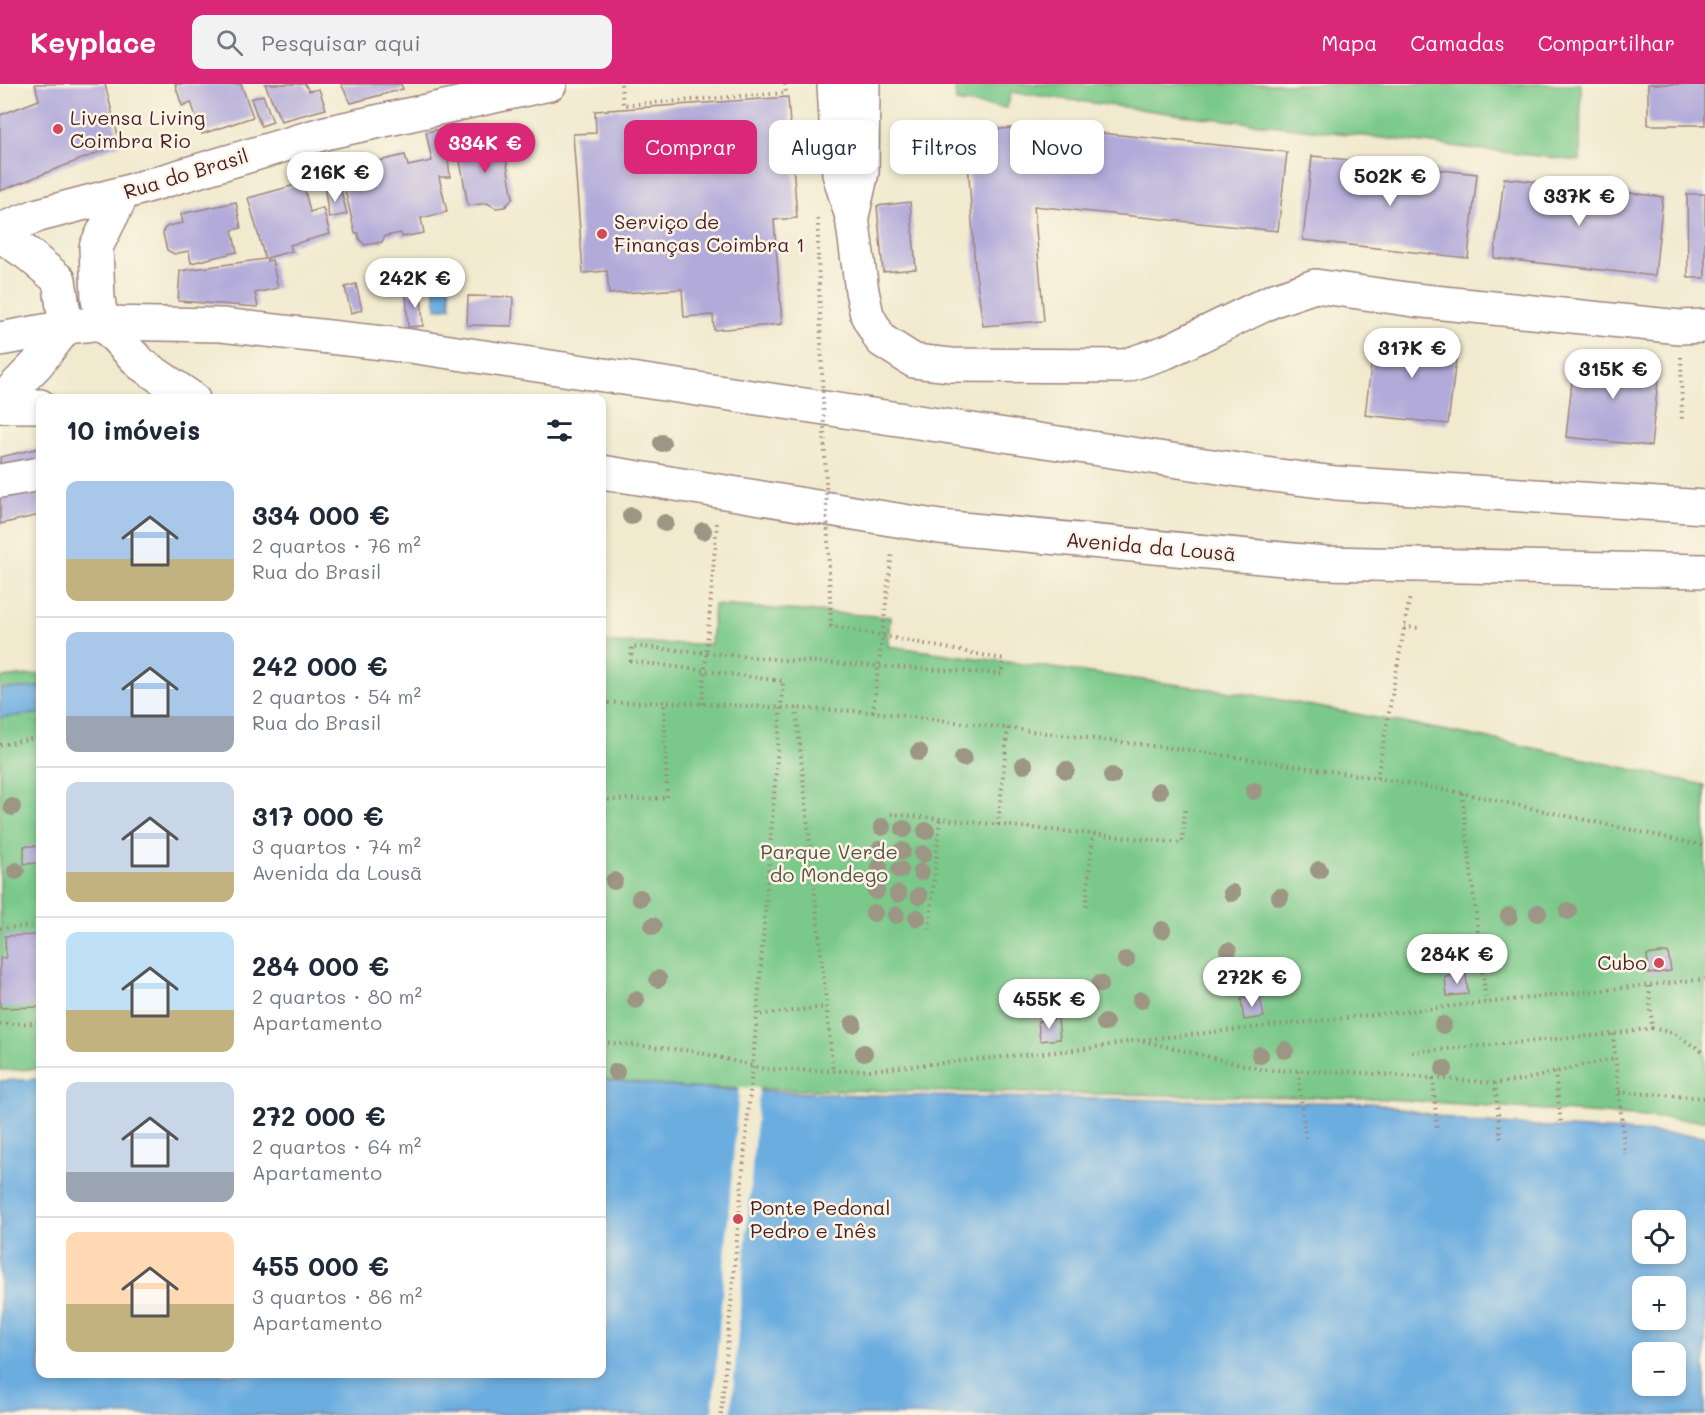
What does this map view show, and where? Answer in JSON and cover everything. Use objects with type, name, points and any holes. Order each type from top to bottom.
[{"type":"main road","name":"Rua do Brasil","points":[[0,230],[39,215],[123,193],[325,133],[550,84]]},
{"type":"main road","points":[[834,84],[839,174],[852,217],[867,315],[881,340],[914,361],[951,365],[1124,366],[1166,352],[1274,300],[1315,286],[1414,300],[1692,326]]},
{"type":"main road","points":[[852,217],[862,172],[863,84]]},
{"type":"main road","points":[[123,193],[96,246],[98,299],[102,323],[141,364],[186,394]]},
{"type":"main road","points":[[0,235],[28,254],[59,280],[66,327],[37,364],[0,404]]},
{"type":"main road","points":[[0,339],[102,323],[221,325],[410,346],[1325,482],[1705,507]]},
{"type":"main road","points":[[0,404],[36,406]]},
{"type":"main road","name":"Avenida da Lousã","points":[[606,473],[940,527],[1325,563],[1705,571]]},
{"type":"main road","points":[[0,481],[36,475]]},
{"type":"path","points":[[621,84],[623,105],[786,93],[785,84]]},
{"type":"path","points":[[721,1415],[757,1015],[783,681],[631,661],[632,646],[784,660],[1002,674],[1003,659],[831,626],[818,258]]},
{"type":"path","points":[[1682,423],[1692,326]]},
{"type":"path","points":[[702,704],[717,522]]},
{"type":"path","points":[[873,712],[892,547]]},
{"type":"path","points":[[1377,778],[1411,591]]},
{"type":"path","points":[[1404,627],[1421,628]]},
{"type":"path","points":[[606,800],[667,798],[664,702]]},
{"type":"path","points":[[606,703],[664,702],[873,712],[1195,751],[1462,793],[1705,846]]},
{"type":"path","points":[[796,708],[833,1071]]},
{"type":"path","points":[[998,825],[1008,727]]},
{"type":"path","points":[[0,745],[36,738]]},
{"type":"path","points":[[1462,793],[1486,1002]]},
{"type":"path","points":[[891,814],[1182,843],[1185,810]]},
{"type":"path","points":[[929,929],[940,819]]},
{"type":"path","points":[[1086,906],[1093,834]]},
{"type":"path","points":[[0,928],[36,926]]},
{"type":"path","points":[[606,1042],[693,1051],[765,1069],[870,1070],[1084,1049],[1140,1040],[1705,979]]},
{"type":"path","points":[[1649,986],[1652,1028]]},
{"type":"path","points":[[757,1015],[825,1007]]},
{"type":"path","points":[[0,1024],[36,1023]]},
{"type":"path","points":[[1412,1052],[1613,1034],[1652,1028],[1673,1033],[1705,1053]]},
{"type":"path","points":[[1613,1034],[1625,1154]]},
{"type":"path","points":[[1140,1040],[1264,1070],[1352,1072],[1495,1083],[1516,1082],[1586,1063],[1616,1059]]},
{"type":"path","points":[[1298,1071],[1306,1142]]},
{"type":"path","points":[[1555,1072],[1561,1123]]},
{"type":"path","points":[[1432,1078],[1437,1129]]},
{"type":"path","points":[[1495,1083],[1501,1142]]},
{"type":"path","points":[[1619,1092],[1705,1098]]},
{"type":"green space","points":[[955,84],[1581,84],[1580,161],[1183,115],[1011,92],[1007,108],[956,102]]},
{"type":"green space","name":"Parque Verde do Mondego","points":[[714,605],[890,617],[888,646],[1254,695],[1506,742],[1705,785],[1705,1121],[1372,1098],[688,1088],[606,1079],[606,643],[711,644]]},
{"type":"green space","points":[[36,674],[36,1069],[0,1070],[0,678]]},
{"type":"water","points":[[448,275],[451,307],[436,309],[433,276]]},
{"type":"water","points":[[36,687],[36,714],[0,718],[0,689]]},
{"type":"water","points":[[36,1079],[36,1378],[606,1378],[606,1079],[688,1088],[862,1095],[1372,1103],[1468,1122],[1705,1136],[1705,1415],[0,1415],[0,1081]]},
{"type":"pier","name":"Ponte Pedonal Pedro e Inês","points":[[739,1087],[759,1088],[731,1415],[712,1415]]},
{"type":"building","name":"Livensa Living Coimbra Rio","points":[[35,84],[105,84],[120,144],[0,191],[0,115],[39,100]]},
{"type":"building","points":[[175,84],[241,84],[253,117],[202,134],[191,102],[182,106]]},
{"type":"building","points":[[265,84],[305,84],[309,91],[319,89],[326,109],[281,121]]},
{"type":"building","points":[[341,84],[401,84],[403,89],[351,103]]},
{"type":"building","points":[[1648,84],[1705,84],[1705,125],[1648,125]]},
{"type":"building","points":[[263,95],[273,122],[261,126],[251,99]]},
{"type":"building","points":[[788,97],[790,120],[769,120],[769,174],[794,174],[797,218],[774,220],[782,324],[714,330],[713,315],[684,317],[682,289],[609,294],[607,271],[583,273],[573,134],[596,133],[595,111]]},
{"type":"building","points":[[445,128],[450,177],[439,177],[447,212],[421,218],[424,233],[402,237],[401,233],[385,236],[382,242],[365,245],[359,239],[358,233],[355,233],[343,181],[349,180],[348,174],[367,170],[366,164],[405,155],[408,166],[432,161],[426,132]]},
{"type":"building","points":[[1010,128],[1010,174],[1104,174],[1104,133],[1287,152],[1278,231],[1034,206],[1044,321],[983,326],[975,267],[969,174],[998,174],[998,129]]},
{"type":"building","points":[[476,141],[478,146],[503,142],[513,198],[505,207],[496,208],[487,203],[468,206],[457,144]]},
{"type":"building","points":[[1312,156],[1477,174],[1468,258],[1303,240]]},
{"type":"building","points":[[1504,178],[1663,197],[1655,276],[1494,258]]},
{"type":"building","points":[[303,183],[310,212],[323,208],[330,234],[290,245],[292,251],[267,258],[267,261],[272,260],[278,288],[255,293],[258,307],[178,301],[180,271],[265,259],[248,198]]},
{"type":"building","points":[[340,187],[347,214],[329,218],[325,191]]},
{"type":"building","points":[[1687,194],[1705,194],[1705,278],[1688,278]]},
{"type":"building","points":[[236,202],[241,228],[232,230],[237,252],[191,263],[189,251],[174,254],[167,250],[164,229],[183,223],[181,214]]},
{"type":"building","points":[[910,202],[916,269],[883,272],[877,206]]},
{"type":"building","points":[[356,284],[362,310],[351,313],[345,287]]},
{"type":"building","points":[[421,292],[423,326],[408,327],[406,293]]},
{"type":"building","points":[[468,296],[513,297],[512,326],[467,325]]},
{"type":"building","points":[[1375,334],[1458,343],[1448,424],[1365,415]]},
{"type":"building","points":[[1575,354],[1660,363],[1651,446],[1566,437]]},
{"type":"building","points":[[36,449],[36,516],[0,524],[0,457]]},
{"type":"building","points":[[24,846],[36,846],[36,863],[24,864]]},
{"type":"building","points":[[36,935],[36,1007],[0,1008],[0,958],[6,958],[5,936]]},
{"type":"building","name":"Cubo","points":[[1668,952],[1671,971],[1649,974],[1647,955]]},
{"type":"building","points":[[1466,974],[1468,994],[1447,996],[1445,977]]},
{"type":"building","points":[[1260,996],[1264,1017],[1244,1020],[1241,999]]},
{"type":"building","points":[[1058,1019],[1060,1039],[1040,1041],[1038,1021]]},
{"type":"place","name":"Livensa Living Coimbra Rio","points":[[58,129]]},
{"type":"place","name":"Serviço de Finanças Coimbra 1","points":[[602,234]]},
{"type":"place","name":"Cubo","points":[[1659,963]]},
{"type":"place","name":"Ponte Pedonal Pedro e Inês","points":[[738,1219]]}]
